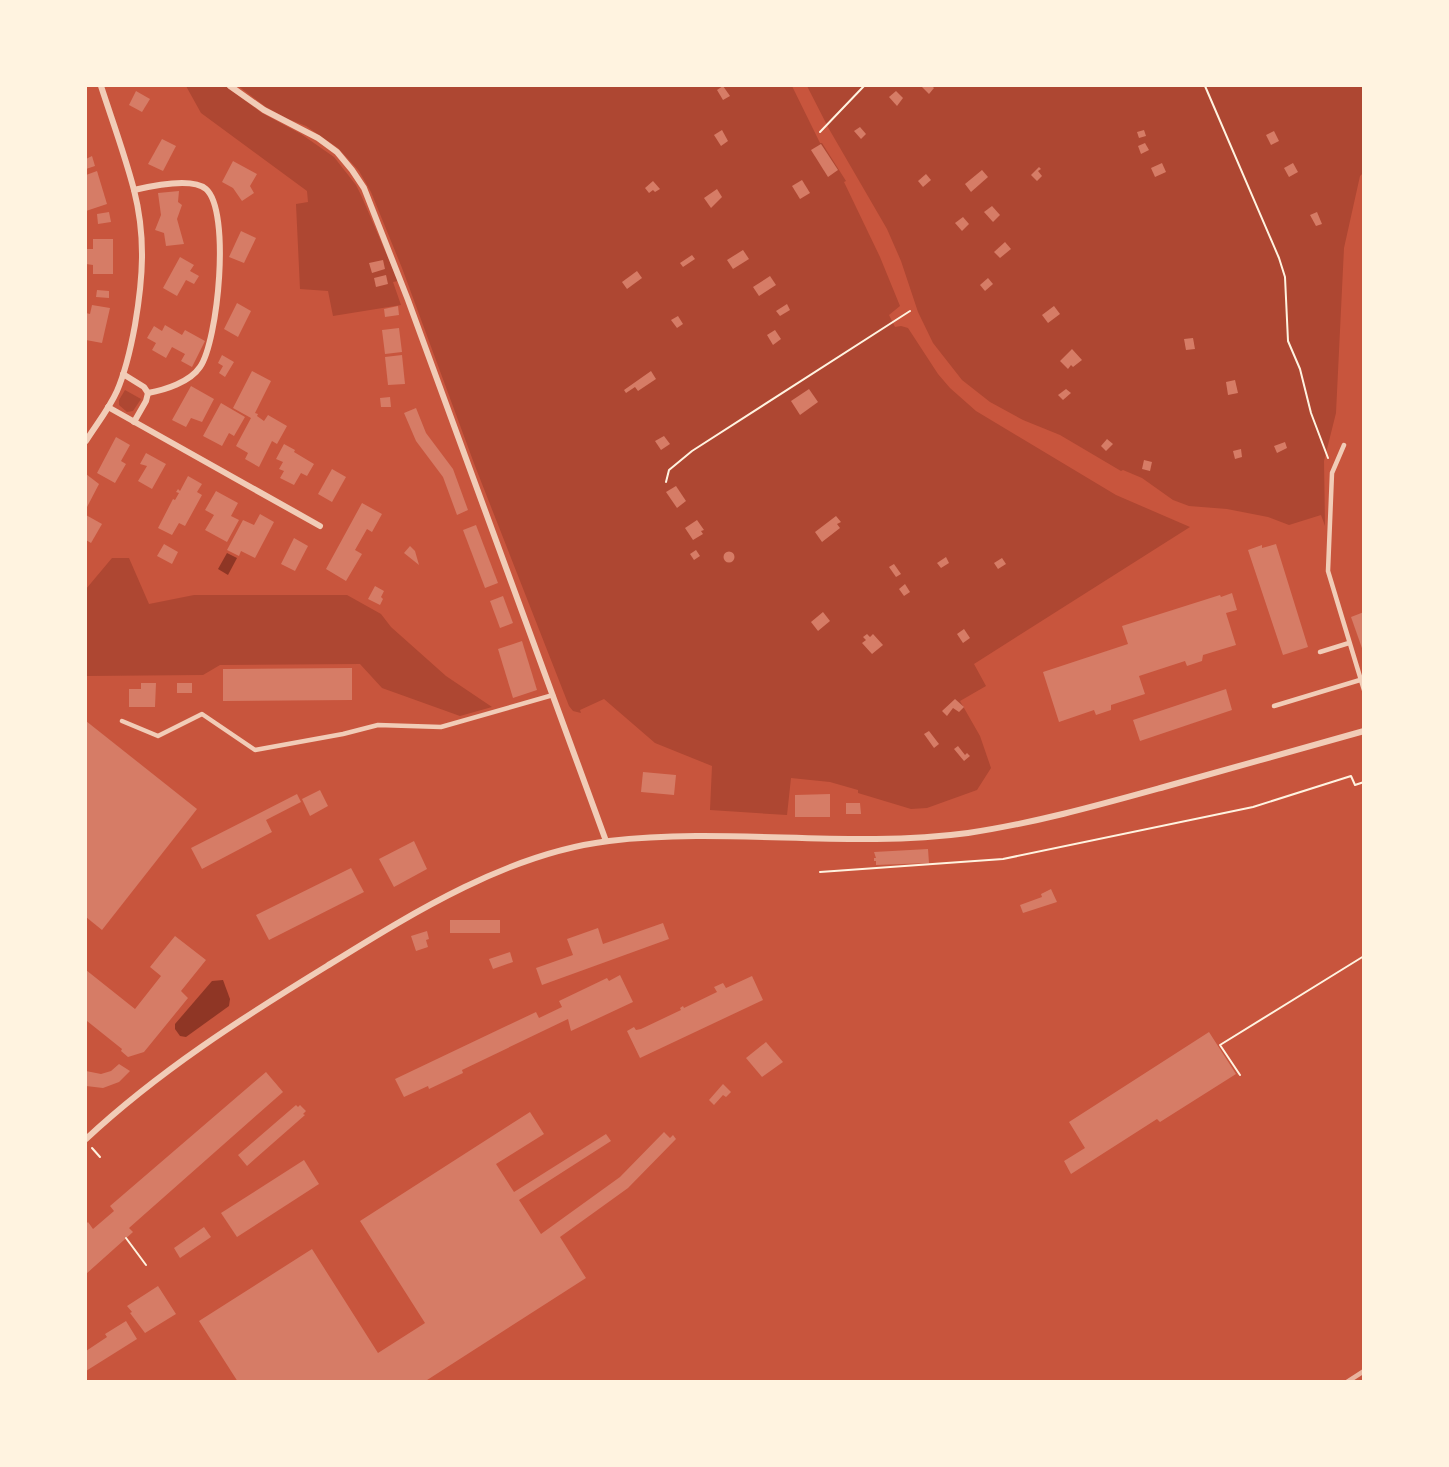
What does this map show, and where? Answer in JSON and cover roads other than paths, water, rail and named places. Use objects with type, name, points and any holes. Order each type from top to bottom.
[{"type":"street","points":[[86,441],[108,408],[123,374],[131,345],[143,262],[142,237],[134,190],[101,86]]},
{"type":"street","points":[[230,86],[264,111],[318,138],[337,152],[364,188],[408,300],[606,841]]},
{"type":"street","points":[[134,190],[180,183],[200,185],[215,202],[219,225],[219,266],[215,314],[207,354],[193,375],[151,392],[134,422]]},
{"type":"street","points":[[123,374],[151,392]]},
{"type":"street","points":[[108,408],[320,526]]},
{"type":"street","points":[[86,1139],[163,1073],[212,1038],[410,915],[521,861],[606,841],[672,836],[845,840],[968,833],[1073,812],[1364,731]]},
{"type":"lane","points":[[1344,445],[1332,473],[1329,571],[1348,643],[1364,690]]},
{"type":"lane","points":[[1320,652],[1348,643]]},
{"type":"lane","points":[[1274,706],[1360,680]]},
{"type":"lane","points":[[123,721],[158,736],[202,714],[255,750],[343,734],[378,724],[441,727],[553,695]]},
{"type":"railway","points":[[1347,1382],[1364,1371]]}]
